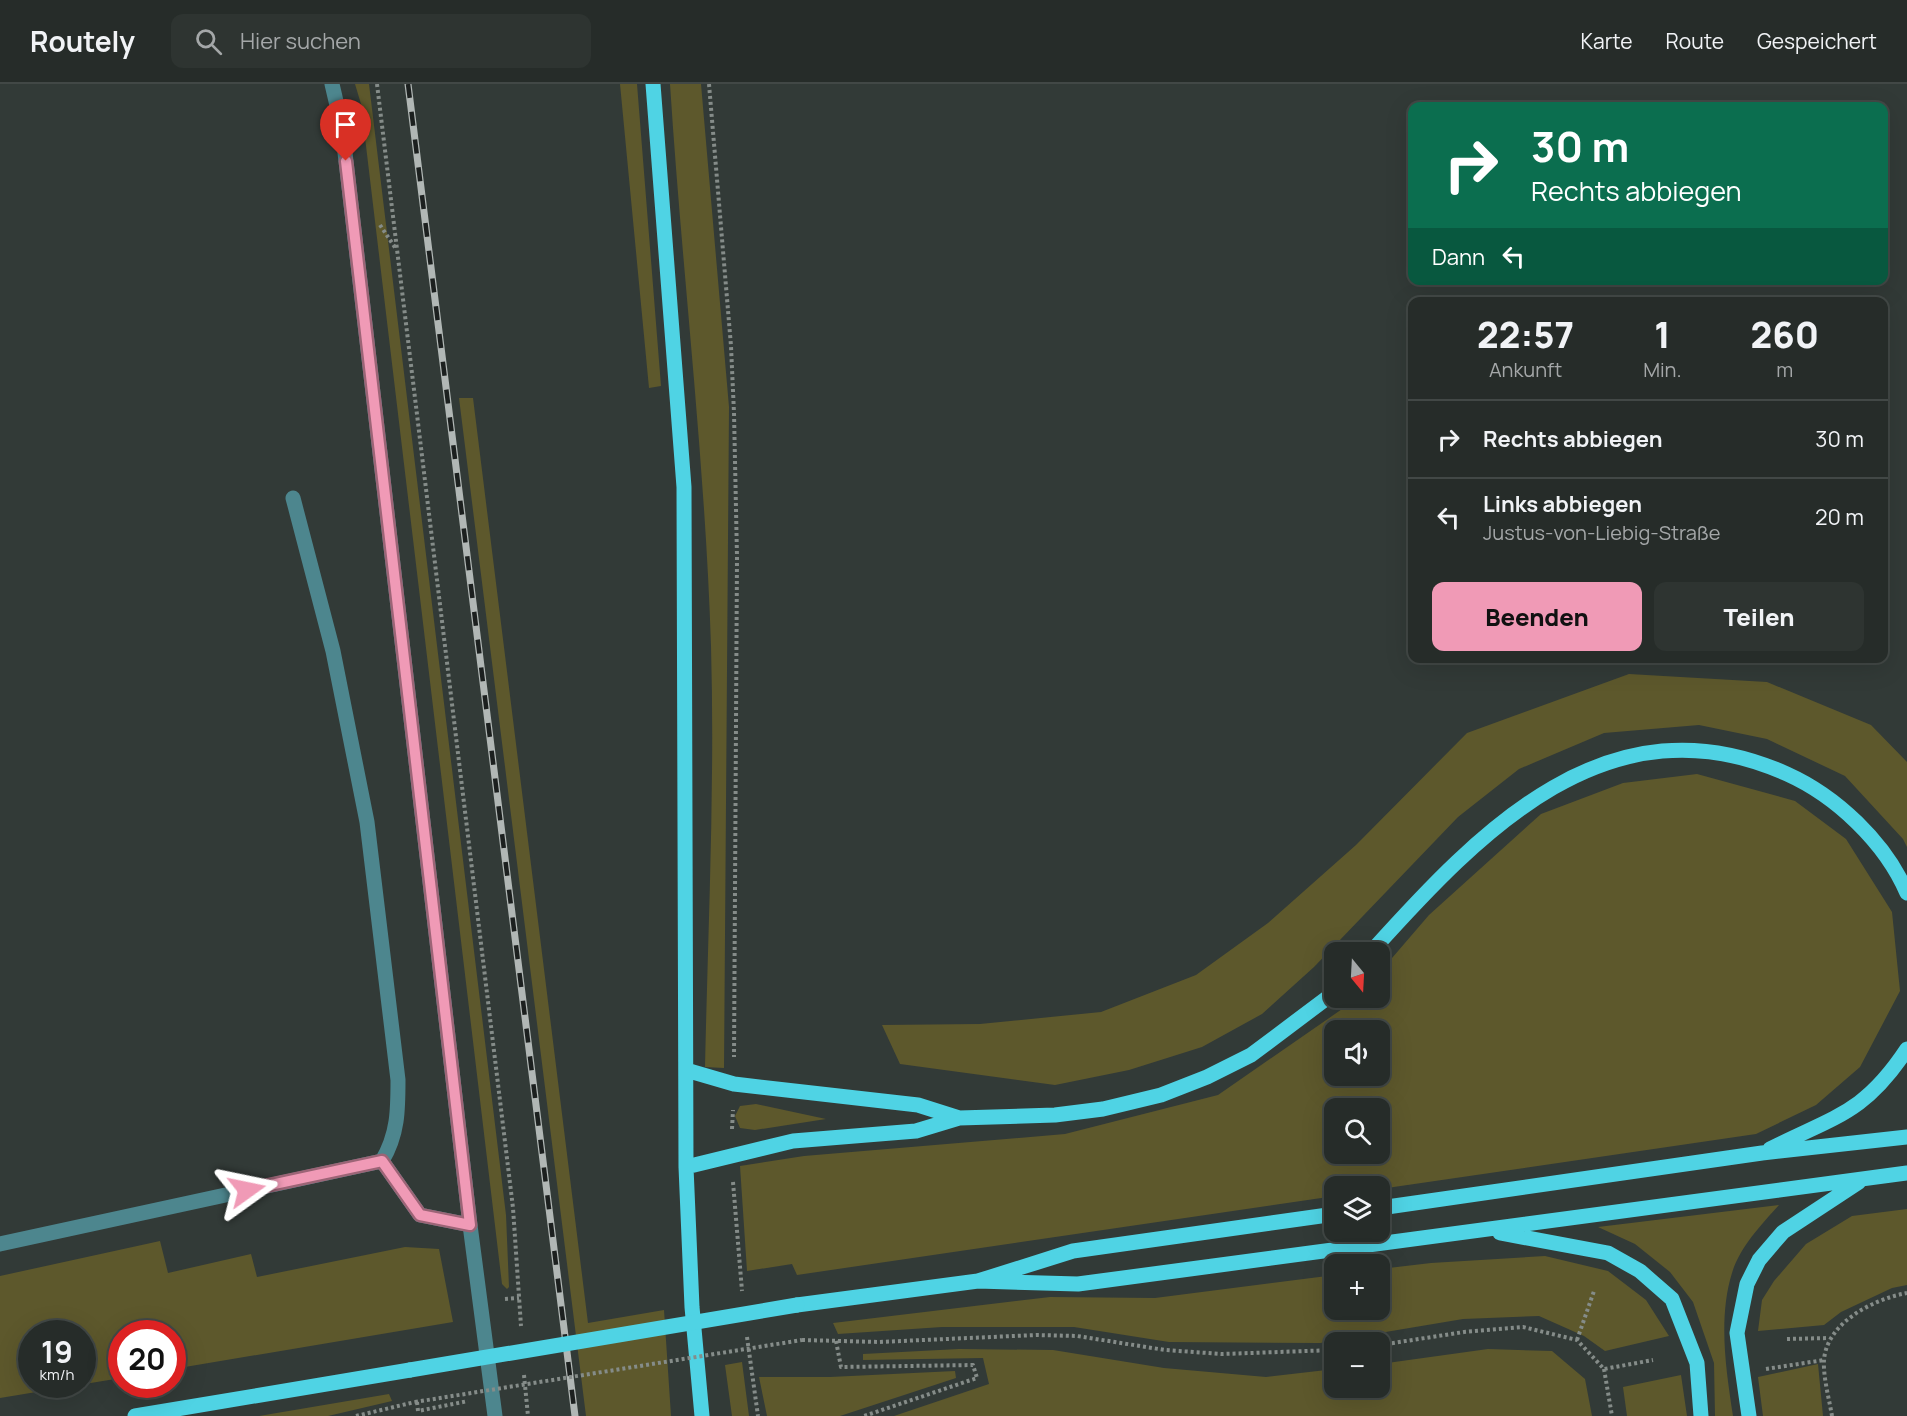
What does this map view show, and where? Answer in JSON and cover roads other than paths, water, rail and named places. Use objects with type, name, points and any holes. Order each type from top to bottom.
[{"type":"main road","points":[[653,84],[684,487],[686,1167],[692,1307],[702,1416]]},
{"type":"main road","points":[[1380,942],[1423,893],[1517,809],[1564,781],[1604,763],[1690,750],[1726,754],[1769,766],[1803,781],[1840,807],[1870,837],[1907,893]]},
{"type":"main road","points":[[686,1167],[793,1141],[916,1131],[959,1118],[1055,1115],[1103,1108],[1161,1095],[1251,1055],[1324,1000]]},
{"type":"main road","points":[[1762,1153],[1830,1123],[1860,1105],[1879,1088],[1907,1049]]},
{"type":"main road","points":[[686,1070],[734,1084],[918,1105],[959,1118]]},
{"type":"main road","points":[[1390,1207],[1762,1153],[1907,1137]]},
{"type":"main road","points":[[135,1416],[797,1305],[978,1281],[1078,1284],[1907,1173]]},
{"type":"main road","points":[[1749,1416],[1737,1333],[1747,1284],[1759,1260],[1783,1232],[1864,1179]]},
{"type":"main road","points":[[978,1281],[1073,1251],[1324,1216]]},
{"type":"main road","points":[[1485,1230],[1608,1253],[1640,1271],[1672,1299],[1697,1363],[1701,1416]]},
{"type":"street","points":[[332,84],[342,127],[470,1225],[495,1416]]},
{"type":"street","points":[[293,498],[333,651],[367,822],[398,1080],[395,1134],[382,1161]]},
{"type":"street","points":[[382,1161],[420,1215],[470,1225]]},
{"type":"street","points":[[0,1244],[382,1161]]},
{"type":"railway","points":[[408,84],[575,1416]]}]
